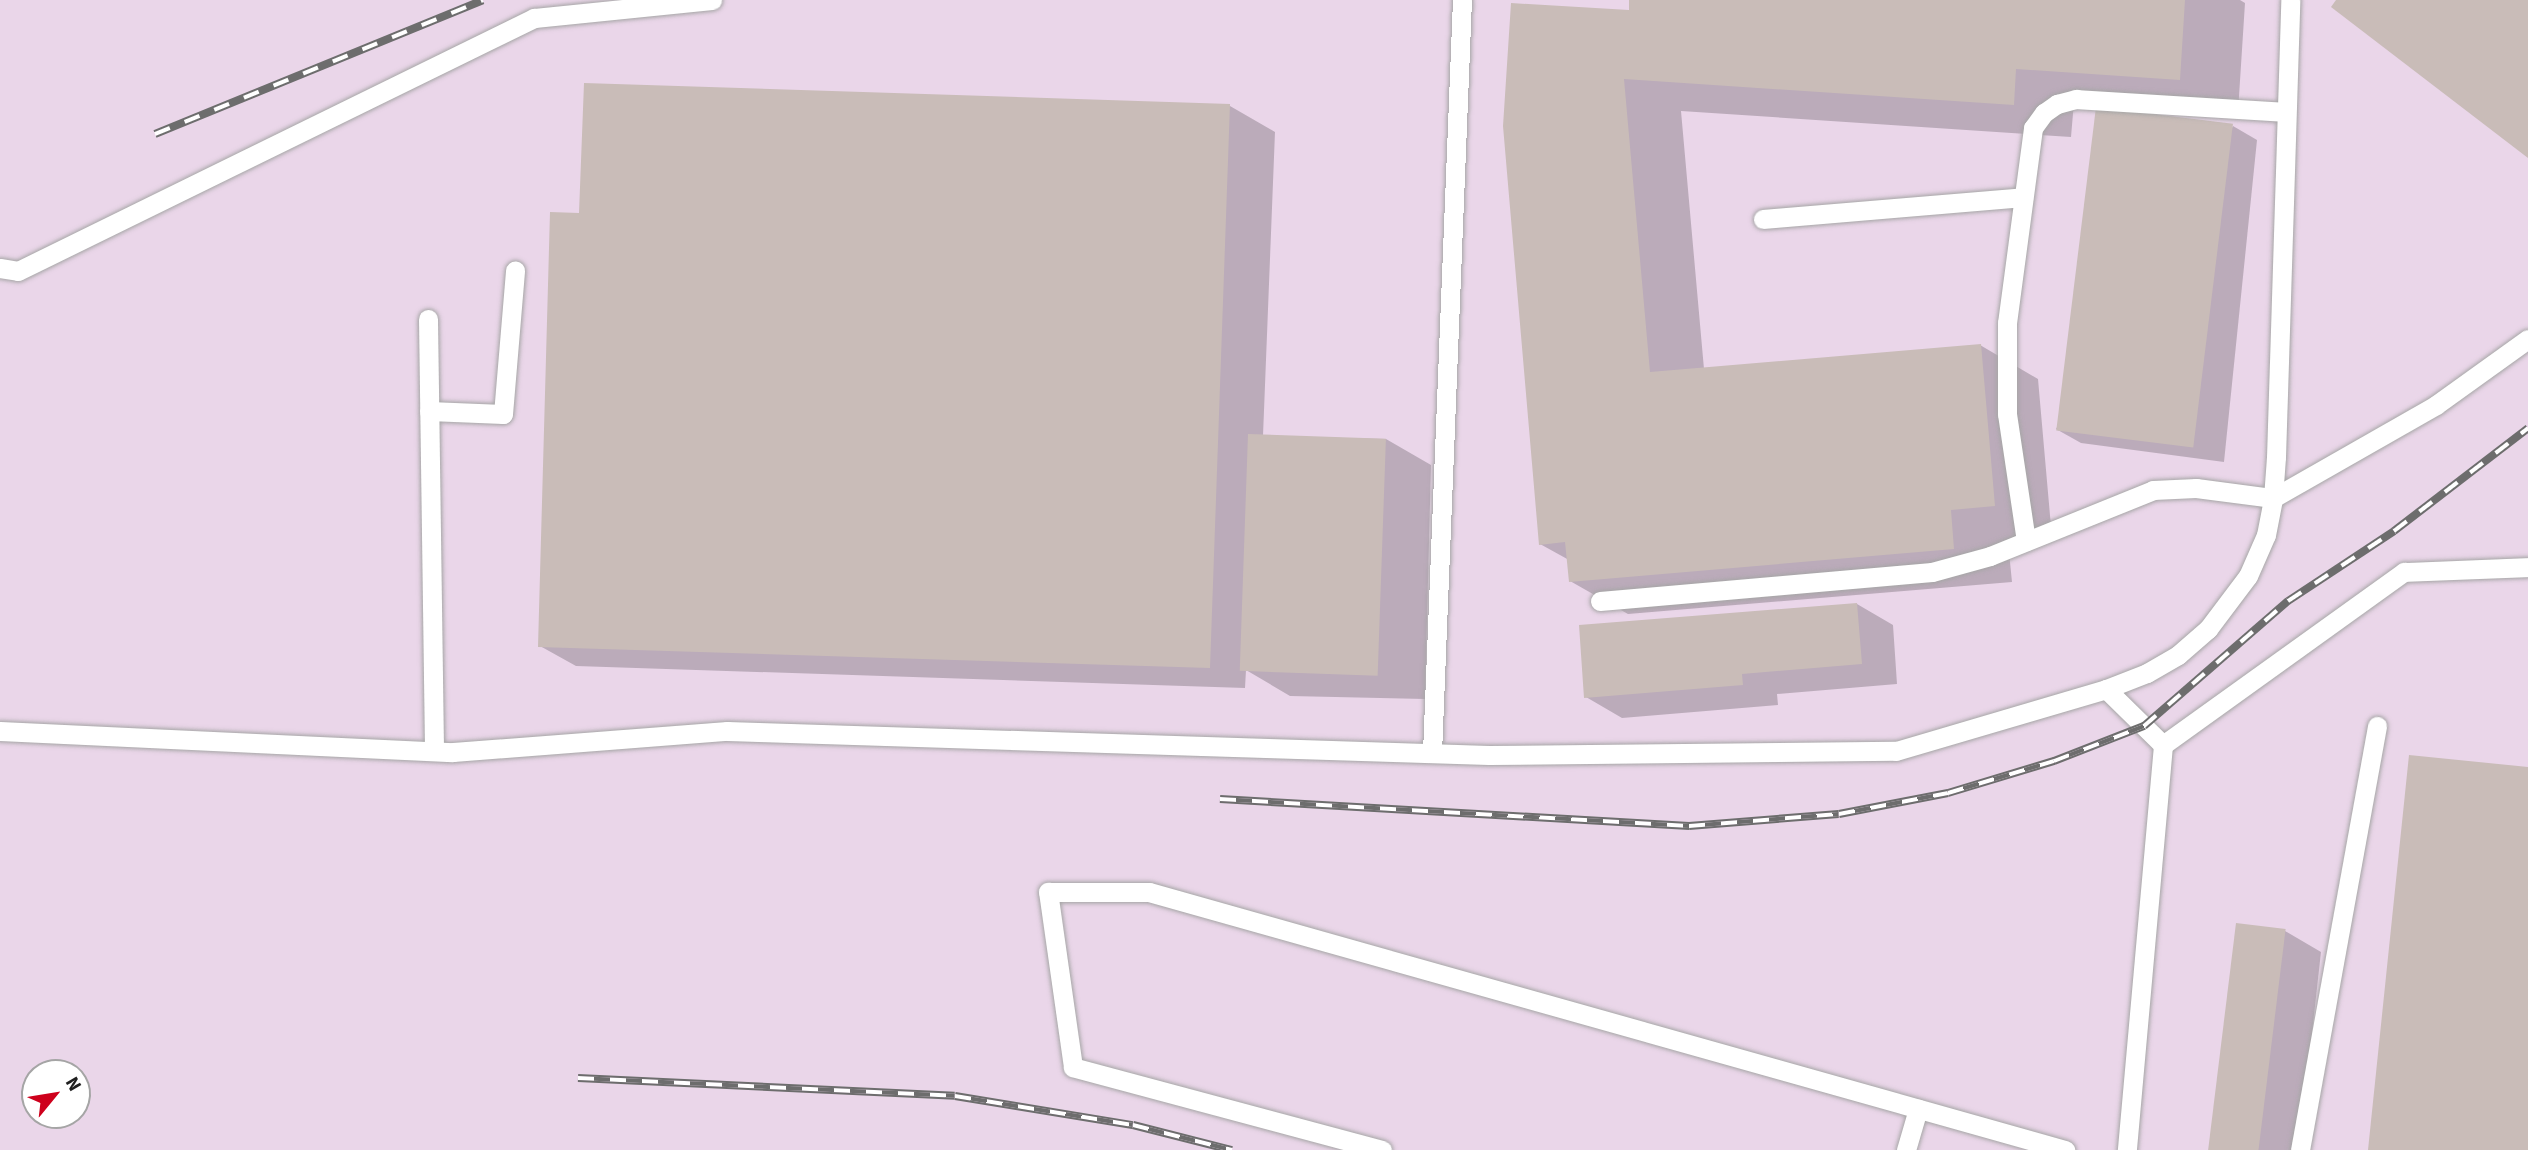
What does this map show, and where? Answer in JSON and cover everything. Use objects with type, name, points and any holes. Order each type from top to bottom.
[{"type":"lane","points":[[0,268],[18,271],[534,18],[712,0]]},
{"type":"lane","points":[[1432,753],[1462,0]]},
{"type":"lane","points":[[0,731],[434,751],[727,731],[1432,753],[1896,751],[2106,690],[2147,673],[2178,655],[2208,629],[2248,576],[2266,535],[2273,498],[2290,0]]},
{"type":"lane","points":[[2026,541],[2007,414],[2007,323],[2034,128],[2044,113],[2057,104],[2076,99],[2286,112]]},
{"type":"lane","points":[[1763,219],[2023,197]]},
{"type":"lane","points":[[429,411],[503,414],[515,270]]},
{"type":"lane","points":[[428,319],[434,751]]},
{"type":"lane","points":[[1600,601],[1932,572],[1969,563],[2152,490],[2196,488],[2273,498],[2437,405],[2528,339]]},
{"type":"lane","points":[[2127,1150],[2163,745],[2404,572],[2528,567]]},
{"type":"lane","points":[[2106,690],[2163,745]]},
{"type":"lane","points":[[2300,1150],[2377,726]]},
{"type":"lane","points":[[1382,1150],[1073,1066],[1048,892],[1149,892],[2065,1150]]},
{"type":"lane","points":[[1906,1150],[1918,1109]]},
{"type":"shaded area","points":[[0,0],[2528,0],[2528,1150],[0,1150]]},
{"type":"building","points":[[1629,0],[2185,0],[2180,80],[2016,69],[2014,105],[1624,79],[1650,372],[1981,344],[1995,506],[1951,510],[1954,549],[1569,582],[1565,542],[1539,545],[1503,126],[1511,3],[1629,10]]},
{"type":"building","points":[[2336,0],[2528,0],[2528,158],[2331,7]]},
{"type":"building","points":[[584,83],[1230,104],[1210,668],[538,647],[550,212],[579,213]]},
{"type":"building","points":[[2096,107],[2233,124],[2193,447],[2056,431]]},
{"type":"building","points":[[1248,434],[1386,439],[1378,676],[1240,671]]},
{"type":"building","points":[[1857,603],[1862,664],[1742,674],[1743,685],[1584,698],[1579,625]]},
{"type":"building","points":[[2409,755],[2528,767],[2528,1150],[2368,1150]]},
{"type":"building","points":[[2236,923],[2286,929],[2259,1150],[2208,1150]]},
{"type":"railway","points":[[155,134],[483,0]]},
{"type":"railway","points":[[1220,799],[1689,826],[1839,814],[1948,793],[2054,761],[2144,726],[2288,601],[2394,531],[2528,428]]},
{"type":"railway","points":[[578,1078],[955,1096],[1133,1125],[1232,1150]]}]
